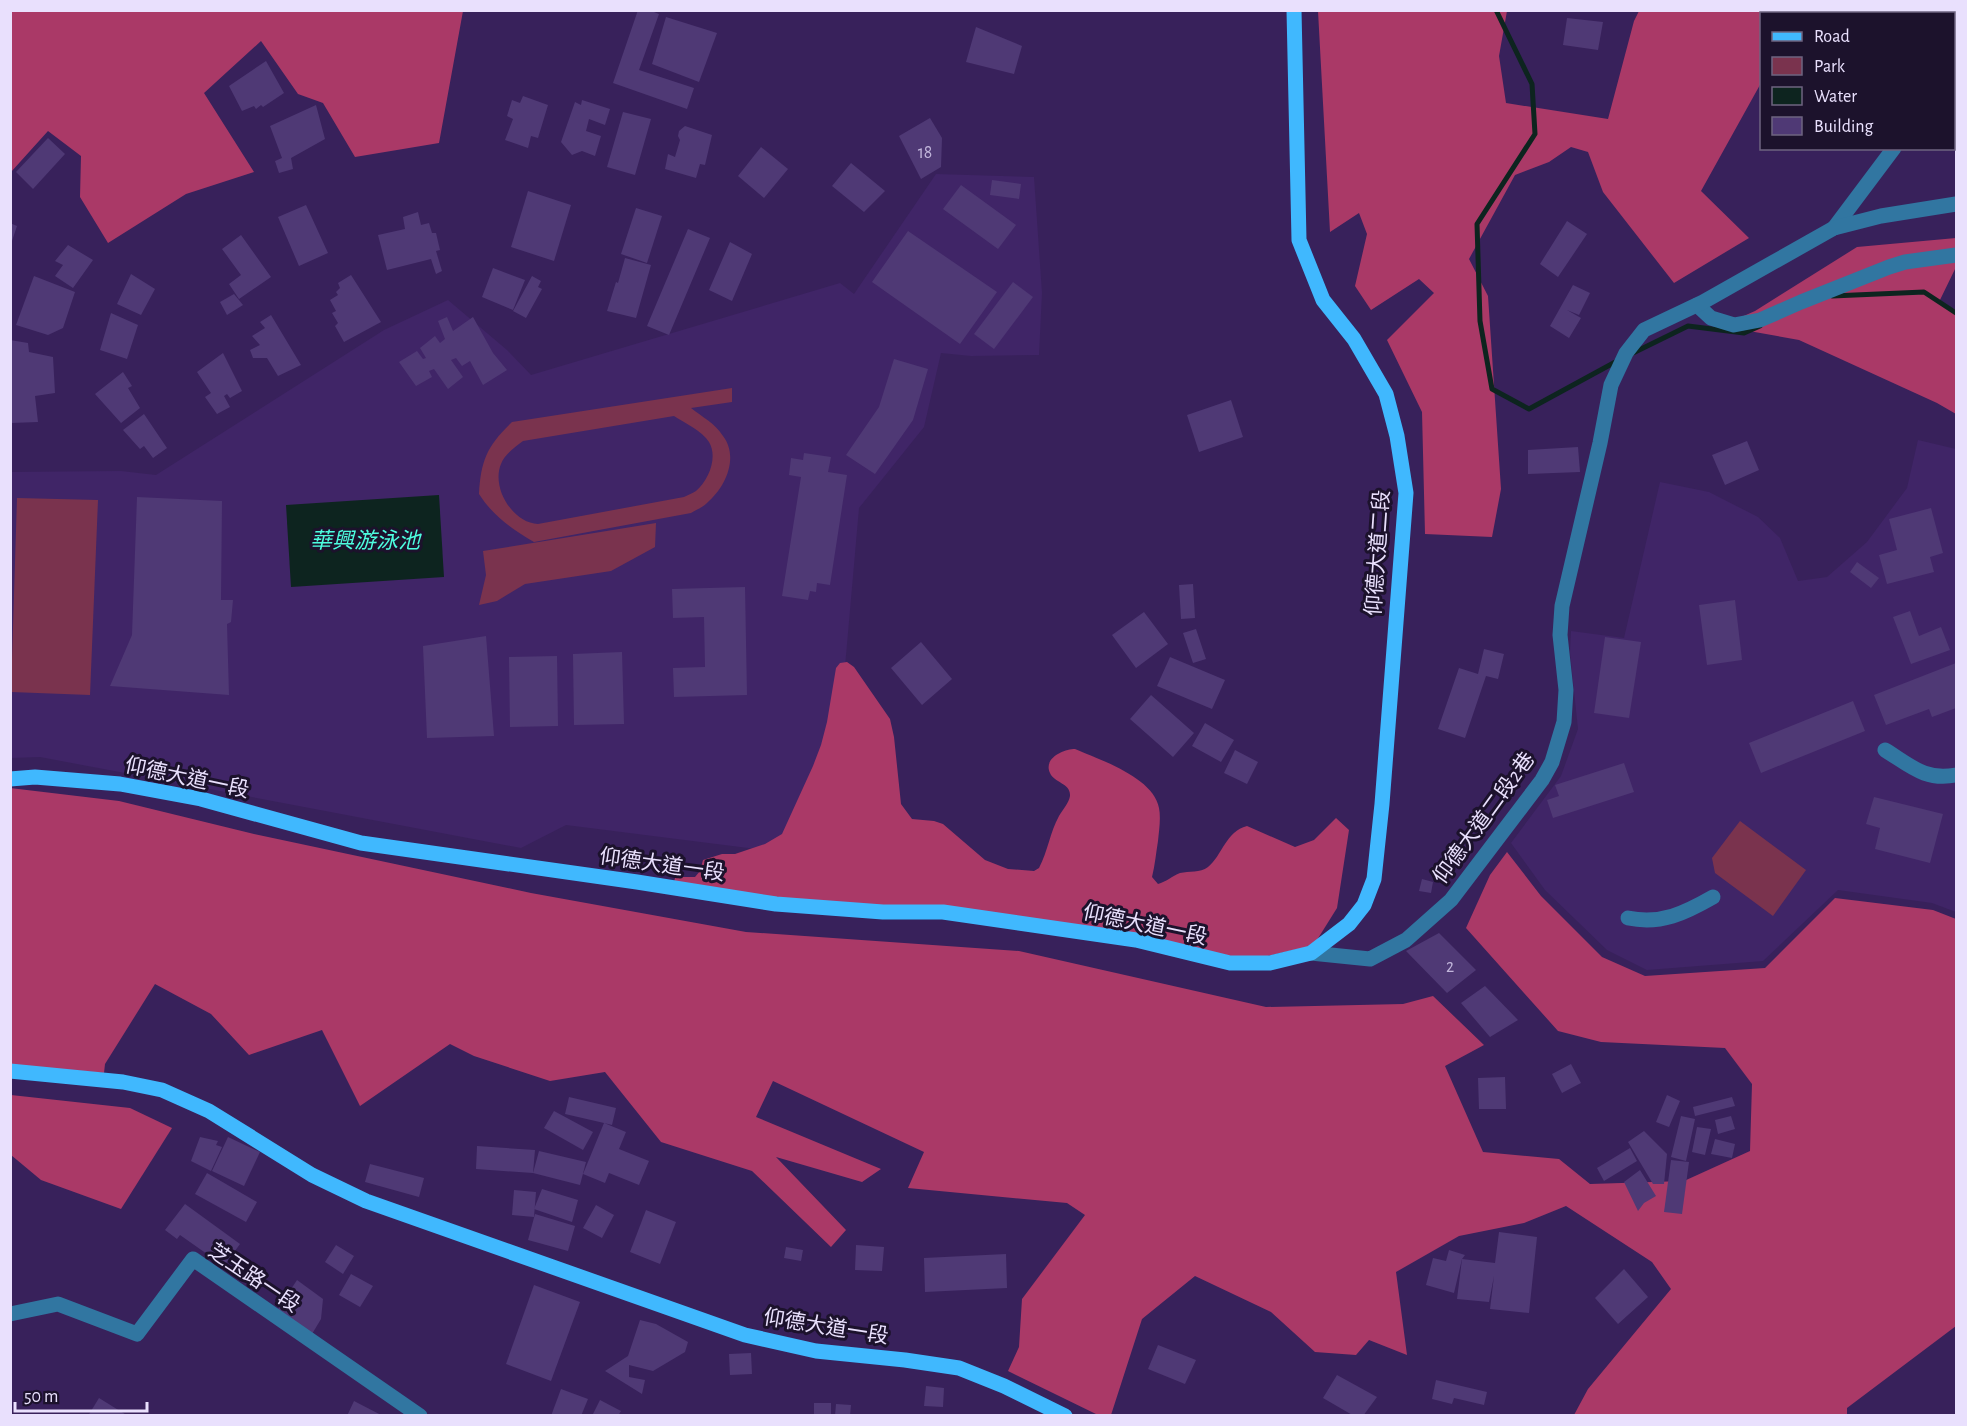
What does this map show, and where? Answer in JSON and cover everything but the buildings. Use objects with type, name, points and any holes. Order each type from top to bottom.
[{"type":"main road","name":"仰德大道二段","points":[[1294,10],[1299,240],[1323,300],[1354,339],[1386,394],[1397,436],[1406,494],[1374,879],[1364,905],[1349,924],[1311,953]]},
{"type":"main road","name":"仰德大道一段","points":[[10,778],[35,777],[120,784],[201,799],[361,843],[776,904],[883,912],[943,912],[1136,940],[1230,963],[1270,963],[1311,953]]},
{"type":"main road","name":"仰德大道一段","points":[[10,1071],[123,1082],[162,1090],[209,1111],[312,1175],[366,1201],[745,1335],[816,1351],[959,1368],[1004,1386],[1065,1416]]},
{"type":"street","points":[[1834,228],[1892,150]]},
{"type":"street","points":[[1956,204],[1881,216],[1834,228],[1789,253],[1771,266],[1697,305],[1711,318],[1734,325],[1760,320],[1889,267],[1905,262],[1956,255]]},
{"type":"street","name":"仰德大道二段2巷","points":[[1311,953],[1370,959],[1406,940],[1451,900],[1542,780],[1551,762],[1564,722],[1566,690],[1560,635],[1562,606],[1600,443],[1611,385],[1626,353],[1644,330],[1697,305]]},
{"type":"street","points":[[1885,750],[1930,777],[1944,778],[1956,775]]},
{"type":"street","points":[[1628,918],[1643,921],[1684,914],[1713,897]]},
{"type":"street","name":"芝玉路一段","points":[[10,1314],[58,1304],[137,1334],[193,1259],[420,1416]]},
{"type":"shaded area","points":[[11,10],[463,11],[439,143],[355,157],[323,103],[298,94],[261,41],[204,93],[254,172],[186,194],[108,243],[80,197],[81,156],[48,131],[11,172]]},
{"type":"shaded area","points":[[1318,11],[1507,11],[1499,56],[1506,103],[1608,119],[1634,21],[1639,11],[1772,11],[1760,12],[1760,85],[1701,191],[1749,238],[1674,283],[1603,192],[1588,152],[1571,147],[1549,162],[1515,175],[1469,259],[1488,296],[1501,489],[1492,537],[1425,534],[1422,412],[1387,340],[1434,293],[1419,279],[1371,310],[1355,286],[1367,234],[1359,213],[1330,232]]},
{"type":"shaded area","points":[[1956,11],[1955,40],[1955,12],[1899,12]]},
{"type":"shaded area","points":[[936,174],[1034,177],[1042,293],[1039,355],[971,356],[941,353],[924,427],[859,508],[839,735],[788,853],[566,825],[521,848],[40,757],[11,758],[10,472],[121,471],[156,475],[384,330],[448,300],[507,350],[531,375],[840,283],[854,294]]},
{"type":"shaded area","points":[[1956,238],[1956,267],[1939,302],[1956,310],[1956,414],[1937,403],[1799,340],[1721,326],[1755,311],[1857,247]]},
{"type":"shaded area","points":[[1918,440],[1956,449],[1956,912],[1932,903],[1838,890],[1763,961],[1647,970],[1607,950],[1545,890],[1511,843],[1561,776],[1578,729],[1570,652],[1571,631],[1624,638],[1660,482],[1709,492],[1758,517],[1780,538],[1798,581],[1827,577],[1867,542],[1907,488]]},
{"type":"shaded area","points":[[847,662],[854,667],[890,719],[901,804],[912,819],[943,824],[985,860],[1008,869],[1034,871],[1039,868],[1056,822],[1070,796],[1068,788],[1050,773],[1049,763],[1056,755],[1075,749],[1125,771],[1137,779],[1155,797],[1160,820],[1152,877],[1158,884],[1180,873],[1205,869],[1213,862],[1229,838],[1247,826],[1295,847],[1314,840],[1336,818],[1349,830],[1337,908],[1317,940],[1307,947],[1250,960],[1135,936],[786,901],[674,882],[677,877],[695,877],[700,871],[703,860],[722,854],[735,854],[765,844],[782,834],[821,745],[836,668],[840,663]]},
{"type":"shaded area","points":[[10,788],[119,801],[254,834],[531,893],[746,932],[1019,951],[1266,1007],[1403,1004],[1433,996],[1484,1045],[1445,1066],[1483,1152],[1559,1159],[1590,1184],[1684,1181],[1750,1151],[1752,1084],[1725,1048],[1601,1042],[1558,1031],[1466,928],[1490,875],[1507,852],[1541,896],[1602,957],[1645,976],[1765,968],[1835,898],[1933,910],[1956,919],[1956,1326],[1847,1408],[1847,1415],[1574,1415],[1588,1389],[1671,1289],[1652,1262],[1566,1206],[1524,1223],[1459,1236],[1396,1272],[1407,1355],[1369,1340],[1356,1355],[1315,1352],[1271,1312],[1195,1276],[1142,1319],[1111,1415],[1098,1415],[1008,1371],[1019,1347],[1022,1299],[1085,1215],[1067,1203],[908,1188],[924,1152],[773,1081],[756,1117],[881,1169],[862,1182],[776,1157],[846,1230],[831,1247],[752,1171],[661,1142],[605,1072],[550,1081],[474,1056],[450,1044],[360,1106],[322,1030],[249,1055],[211,1014],[155,984],[105,1064],[104,1073],[11,1065]]},
{"type":"shaded area","points":[[11,1095],[130,1108],[172,1128],[121,1209],[41,1180],[11,1155]]},
{"type":"green space","points":[[732,388],[732,402],[691,408],[720,431],[728,444],[730,453],[725,480],[720,489],[705,504],[691,513],[534,542],[490,509],[479,494],[481,472],[487,454],[512,422]],"holes":[[[674,416],[698,431],[712,448],[711,468],[705,481],[696,491],[684,497],[538,524],[520,518],[506,503],[499,483],[501,464],[507,454],[523,441]]]},
{"type":"green space","points":[[17,498],[98,500],[90,695],[11,692]]},
{"type":"green space","points":[[656,523],[655,547],[611,571],[525,584],[497,601],[479,605],[486,575],[483,551]]},
{"type":"green space","points":[[1740,821],[1806,870],[1773,916],[1715,873],[1712,858]]},
{"type":"water","name":"華興游泳池","points":[[439,495],[444,577],[291,587],[286,505]]},
{"type":"waterway","points":[[1496,10],[1532,84],[1535,134],[1477,224],[1480,321],[1492,389],[1529,409],[1619,360]]},
{"type":"waterway","points":[[1832,296],[1924,292],[1956,313]]},
{"type":"waterway","points":[[1633,353],[1688,326],[1744,333],[1760,326]]}]
